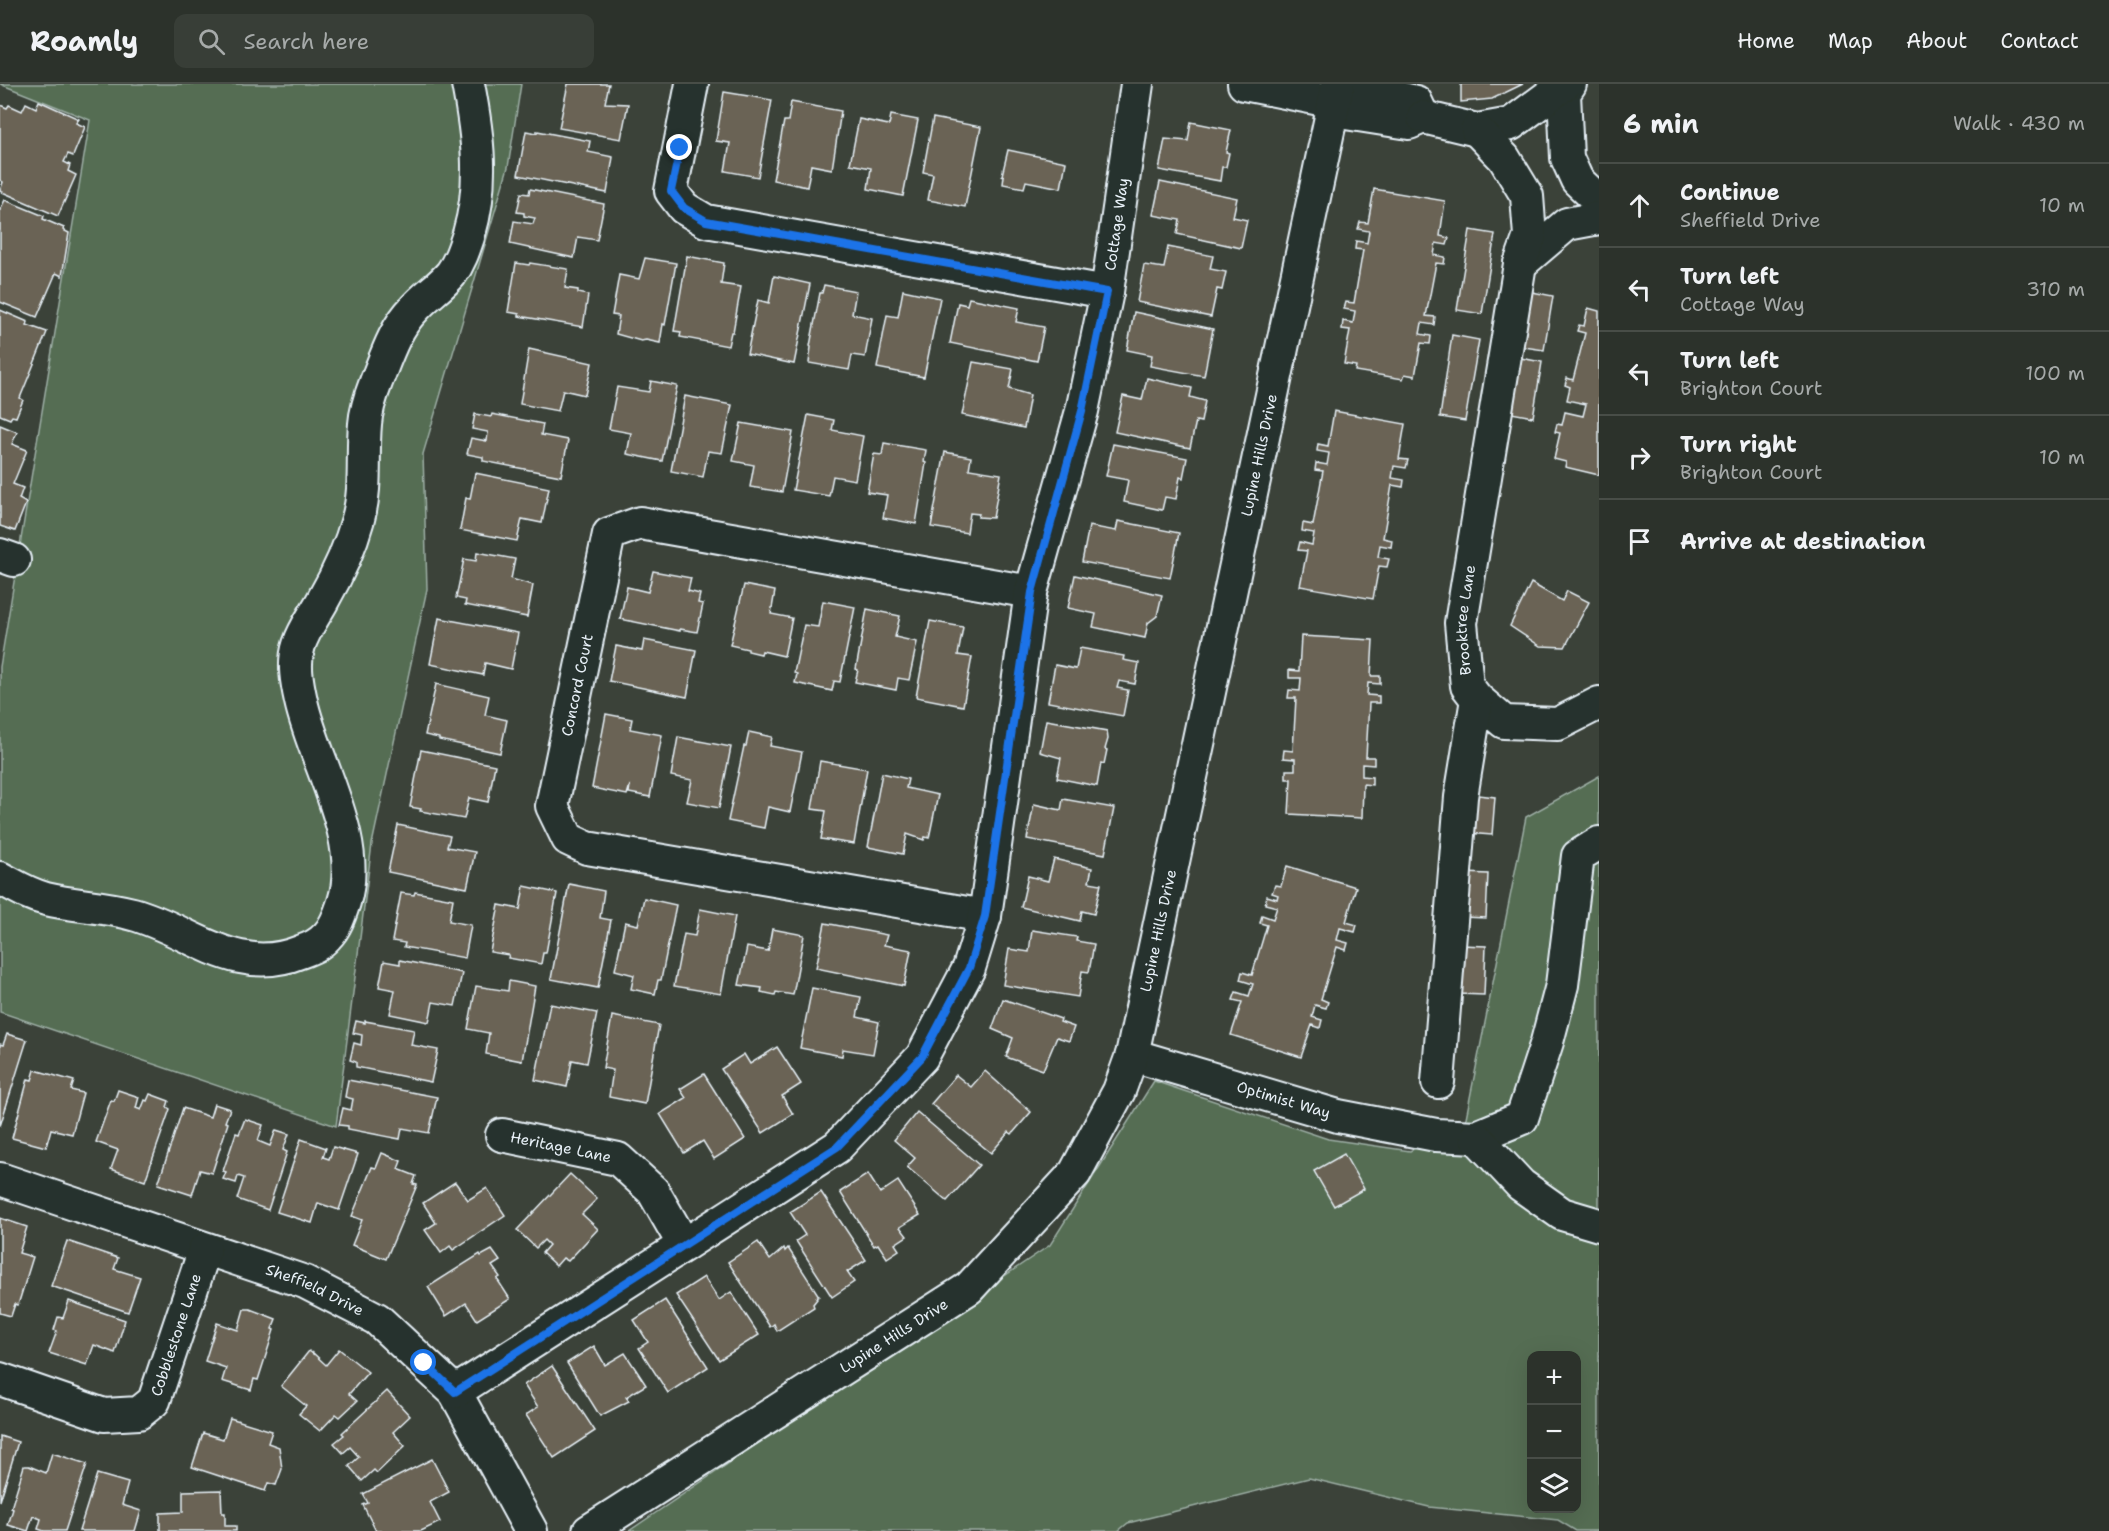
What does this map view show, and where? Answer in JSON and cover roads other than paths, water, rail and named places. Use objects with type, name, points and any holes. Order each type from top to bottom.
[{"type":"street","points":[[0,878],[19,889],[43,898],[107,908],[151,920],[209,948],[249,959],[269,961],[292,956],[315,946],[329,935],[345,897],[348,875],[346,847],[331,789],[304,716],[297,686],[296,664],[299,645],[337,575],[358,518],[364,494],[366,413],[386,355],[408,315],[451,273],[462,257],[471,228],[480,169],[478,139],[468,84]]},
{"type":"street","points":[[692,84],[671,191],[684,208],[706,221],[1107,292]]},
{"type":"street","name":"Cottage Way","points":[[455,1392],[837,1147],[922,1057],[969,968],[985,916],[1032,592],[1082,411],[1107,292],[1137,84]]},
{"type":"street","points":[[1244,84],[1336,95],[1409,123],[1423,117],[1477,130],[1511,124],[1565,84]]},
{"type":"street","points":[[1570,84],[1564,93],[1567,158],[1577,180],[1599,201]]},
{"type":"street","name":"Lupine Hills Drive","points":[[589,1531],[969,1288],[1075,1173],[1119,1090],[1132,1055],[1336,95]]},
{"type":"street","name":"Brooktree Lane","points":[[1477,130],[1504,158],[1527,196],[1530,236],[1520,264],[1461,623],[1467,686],[1477,699]]},
{"type":"street","points":[[1520,264],[1567,225],[1599,218]]},
{"type":"street","name":"Concord Court","points":[[985,916],[587,848],[568,839],[552,806],[609,534],[640,523],[1032,592]]},
{"type":"street","points":[[1477,699],[1504,722],[1558,724],[1599,703]]},
{"type":"street","points":[[1438,1082],[1461,797],[1477,699]]},
{"type":"street","points":[[1599,843],[1578,856],[1562,985],[1547,1042],[1522,1118],[1476,1137],[1529,1191],[1562,1214],[1599,1225]]},
{"type":"street","name":"Optimist Way","points":[[1132,1055],[1338,1116],[1436,1135],[1476,1137]]},
{"type":"street","name":"Heritage Lane","points":[[502,1135],[618,1159],[652,1191],[684,1245]]},
{"type":"street","name":"Sheffield Drive","points":[[0,1179],[305,1282],[377,1319],[455,1392],[531,1531]]},
{"type":"street","name":"Cobblestone Lane","points":[[0,1379],[104,1415],[139,1413],[154,1401],[205,1249]]}]
